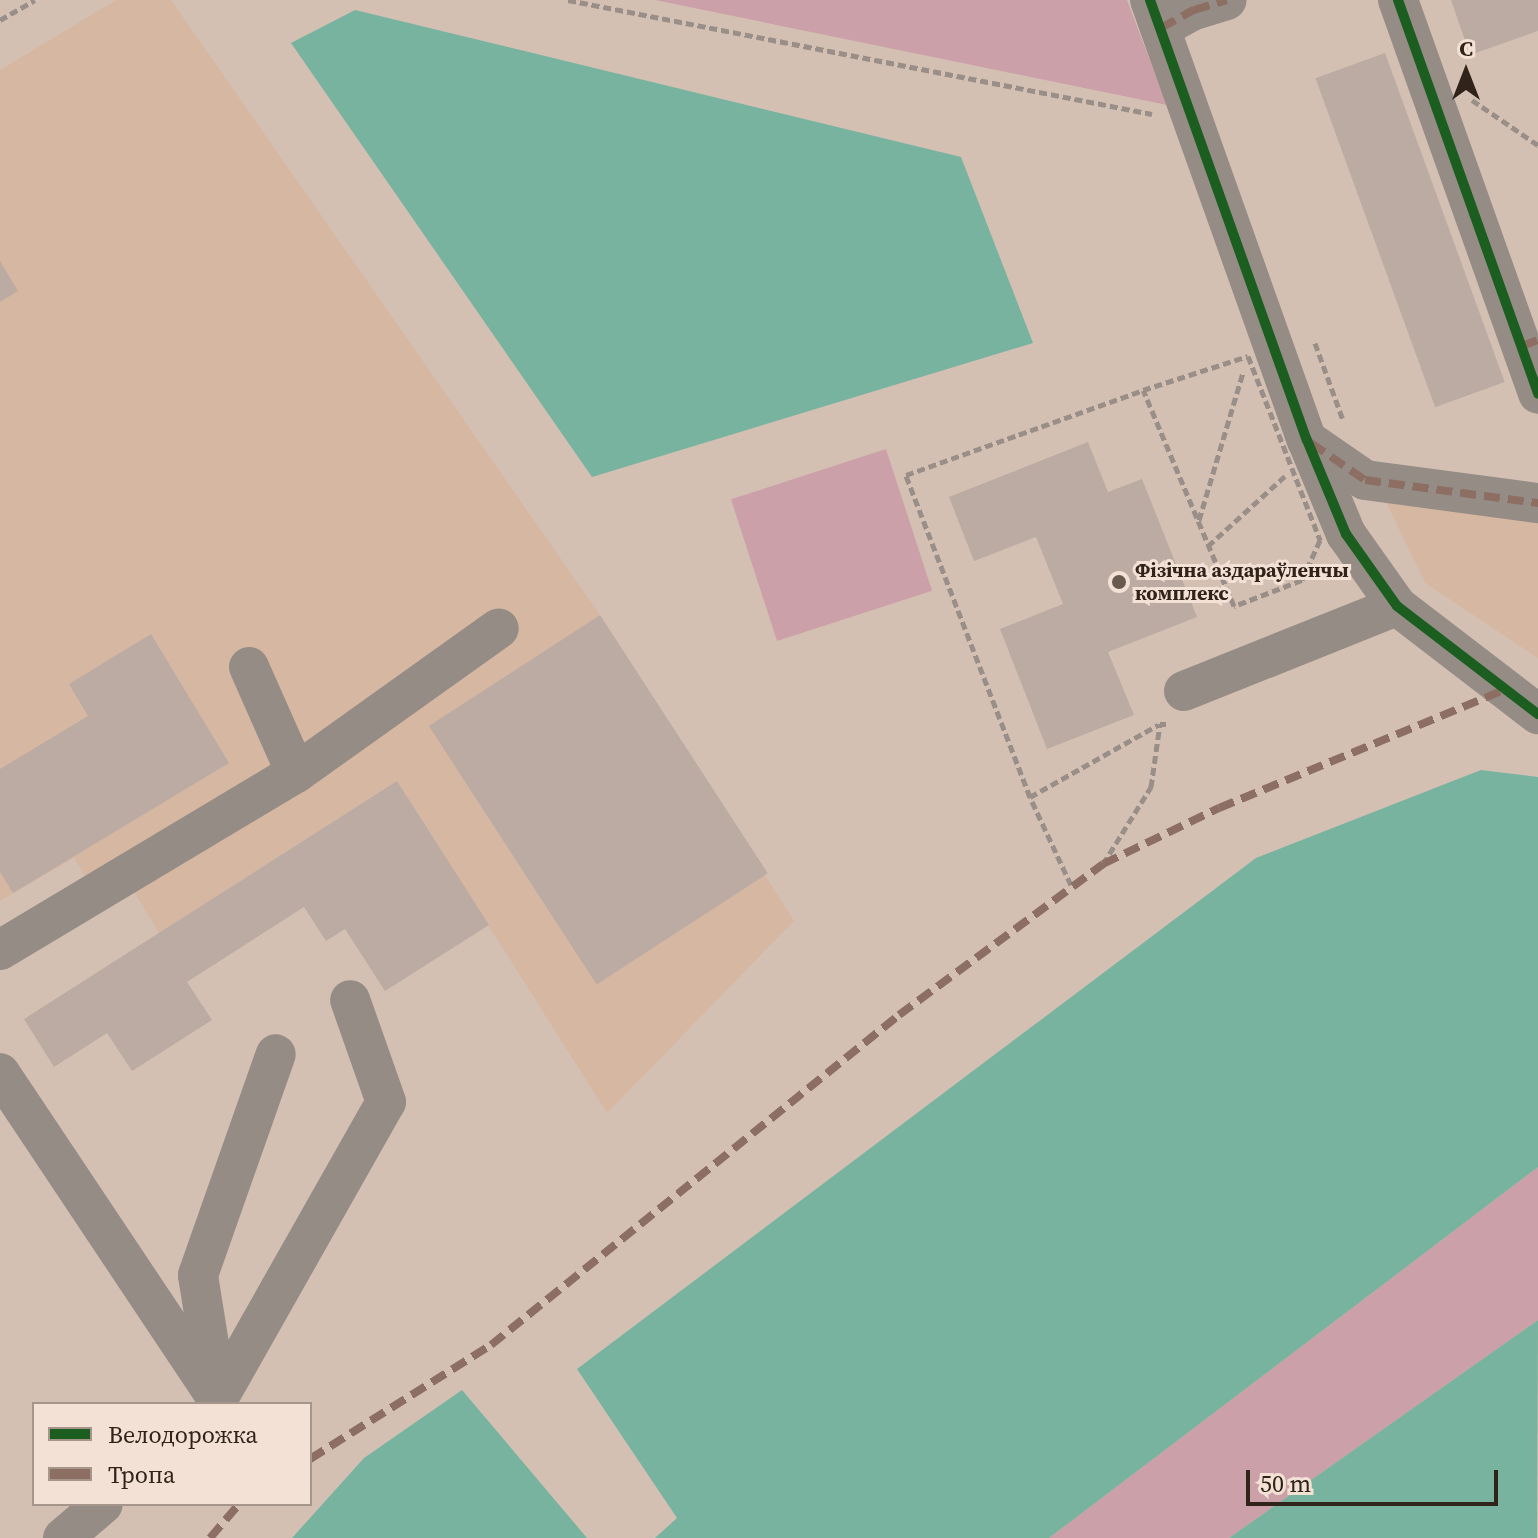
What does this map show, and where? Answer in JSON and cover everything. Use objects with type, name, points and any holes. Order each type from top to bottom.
[{"type":"street","points":[[1226,0],[1194,10],[1156,14],[1197,123],[1299,455],[1346,534],[1397,606],[1538,714]]},
{"type":"street","points":[[1398,0],[1530,343],[1538,394]]},
{"type":"street","points":[[1299,455],[1365,480],[1538,503]]},
{"type":"street","points":[[1180,707],[1397,606]]},
{"type":"street","points":[[0,950],[296,773],[499,628]]},
{"type":"street","points":[[249,667],[296,773]]},
{"type":"street","points":[[216,1402],[267,1306],[386,1102],[350,1000]]},
{"type":"street","points":[[216,1402],[198,1275],[276,1054]]},
{"type":"street","points":[[0,1073],[216,1402]]},
{"type":"street","points":[[63,1538],[101,1506]]},
{"type":"path","points":[[0,20],[35,0]]},
{"type":"path","points":[[568,0],[1197,123]]},
{"type":"path","points":[[1422,66],[1538,145]]},
{"type":"path","points":[[1311,333],[1365,480]]},
{"type":"path","points":[[1143,390],[1234,606],[1302,580],[1320,540],[1299,455],[1248,356]]},
{"type":"path","points":[[1071,885],[1030,797],[906,475],[1248,356]]},
{"type":"path","points":[[1199,522],[1248,356]]},
{"type":"path","points":[[1208,546],[1299,455]]},
{"type":"path","points":[[1030,797],[1160,724],[1180,707]]},
{"type":"path","points":[[1103,864],[1151,787],[1160,724]]},
{"type":"shaded area","points":[[116,0],[171,0],[600,615],[794,921],[607,1113],[397,781],[159,933],[133,890],[104,907],[74,858],[0,901],[0,70]]},
{"type":"shaded area","points":[[655,0],[1127,0],[1167,105]]},
{"type":"shaded area","points":[[886,449],[932,591],[777,641],[731,499]]},
{"type":"shaded area","points":[[1385,500],[1538,519],[1538,658],[1425,583]]},
{"type":"shaded area","points":[[1538,1167],[1538,1320],[1229,1538],[1049,1538]]},
{"type":"water","points":[[355,10],[961,157],[1033,343],[592,477],[291,43]]},
{"type":"water","points":[[1481,770],[1538,777],[1538,1167],[1049,1538],[655,1538],[677,1518],[577,1369],[1256,858]]},
{"type":"water","points":[[1538,1320],[1537,1538],[1229,1538]]},
{"type":"water","points":[[462,1390],[587,1538],[292,1538],[364,1458]]},
{"type":"building","points":[[1451,0],[1538,0],[1538,31],[1470,55]]},
{"type":"building","points":[[1385,53],[1505,382],[1435,407],[1315,78]]},
{"type":"building","points":[[0,261],[18,291],[0,302]]},
{"type":"building","name":"Фізічна аздараўленчы комплекс","points":[[1088,442],[1108,492],[1142,479],[1197,617],[1108,652],[1134,715],[1047,749],[1000,629],[1063,604],[1036,537],[974,561],[949,497]]},
{"type":"building","points":[[600,615],[768,873],[597,984],[429,726]]},
{"type":"building","points":[[151,634],[229,763],[13,893],[0,872],[0,769],[88,716],[69,684]]},
{"type":"building","points":[[397,781],[489,925],[385,991],[345,929],[326,941],[304,907],[187,982],[212,1020],[132,1071],[107,1033],[54,1067],[24,1019]]},
{"type":"marked path","points":[[1161,28],[1194,10],[1226,0]]},
{"type":"marked path","points":[[1522,346],[1538,340]]},
{"type":"marked path","points":[[1311,443],[1365,480],[1538,503]]},
{"type":"marked path","points":[[312,1458],[491,1345],[899,1015],[1103,864],[1219,808],[1504,690]]},
{"type":"marked path","points":[[210,1538],[237,1506]]},
{"type":"cycle path","points":[[1150,0],[1307,440],[1346,534],[1397,606],[1538,714]]},
{"type":"cycle path","points":[[1398,0],[1538,394]]},
{"type":"place","name":"Фізічна аздараўленчы комплекс","points":[[1119,582]]}]
